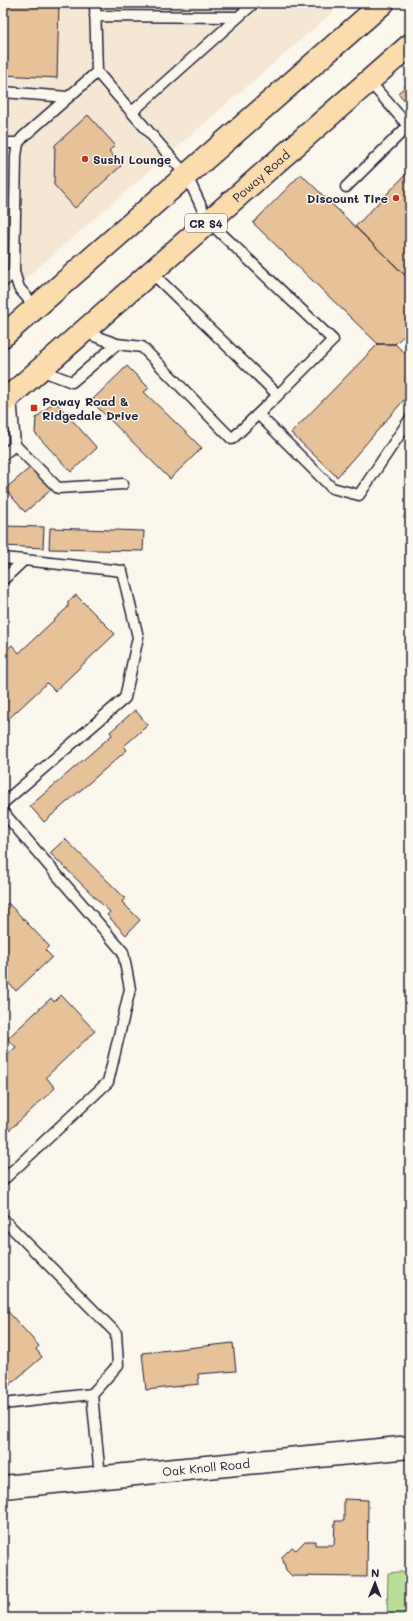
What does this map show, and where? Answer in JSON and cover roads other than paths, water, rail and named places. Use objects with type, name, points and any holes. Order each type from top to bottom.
[{"type":"main road","points":[[3,336],[383,3]]},
{"type":"main road","name":"Poway Road","points":[[7,399],[410,45]]},
{"type":"street","name":"Oak Knoll Road","points":[[3,1487],[410,1447]]},
{"type":"lane","points":[[83,332],[117,344],[142,346],[232,439],[333,340],[208,221],[187,176],[96,72],[95,3]]},
{"type":"lane","points":[[132,112],[254,3]]},
{"type":"lane","points":[[95,16],[238,17]]},
{"type":"lane","points":[[36,308],[19,288],[14,272],[16,156],[18,143],[96,72]]},
{"type":"lane","points":[[346,187],[409,127],[369,81]]},
{"type":"lane","points":[[3,92],[68,97]]},
{"type":"lane","points":[[3,143],[18,143]]},
{"type":"lane","points":[[3,282],[14,272]]},
{"type":"lane","points":[[152,272],[278,395]]},
{"type":"lane","points":[[40,370],[72,382],[117,344]]},
{"type":"lane","points":[[7,399],[15,445],[58,488],[123,484]]},
{"type":"lane","points":[[258,414],[332,488],[359,495],[410,418]]},
{"type":"lane","points":[[3,455],[15,445]]},
{"type":"lane","points":[[3,558],[122,571],[138,637],[125,698],[3,803]]},
{"type":"lane","points":[[3,580],[24,560]]},
{"type":"lane","points":[[3,812],[123,952],[130,988],[108,1082],[3,1180]]},
{"type":"lane","points":[[3,1219],[116,1333],[118,1365],[92,1394],[3,1404]]},
{"type":"lane","points":[[92,1394],[100,1477]]},
{"type":"place","name":"Sushi Lounge","points":[[85,159]]},
{"type":"place","name":"Discount Tire","points":[[396,198]]},
{"type":"place","name":"Poway Road & Ridgedale Drive","points":[[34,408]]}]
